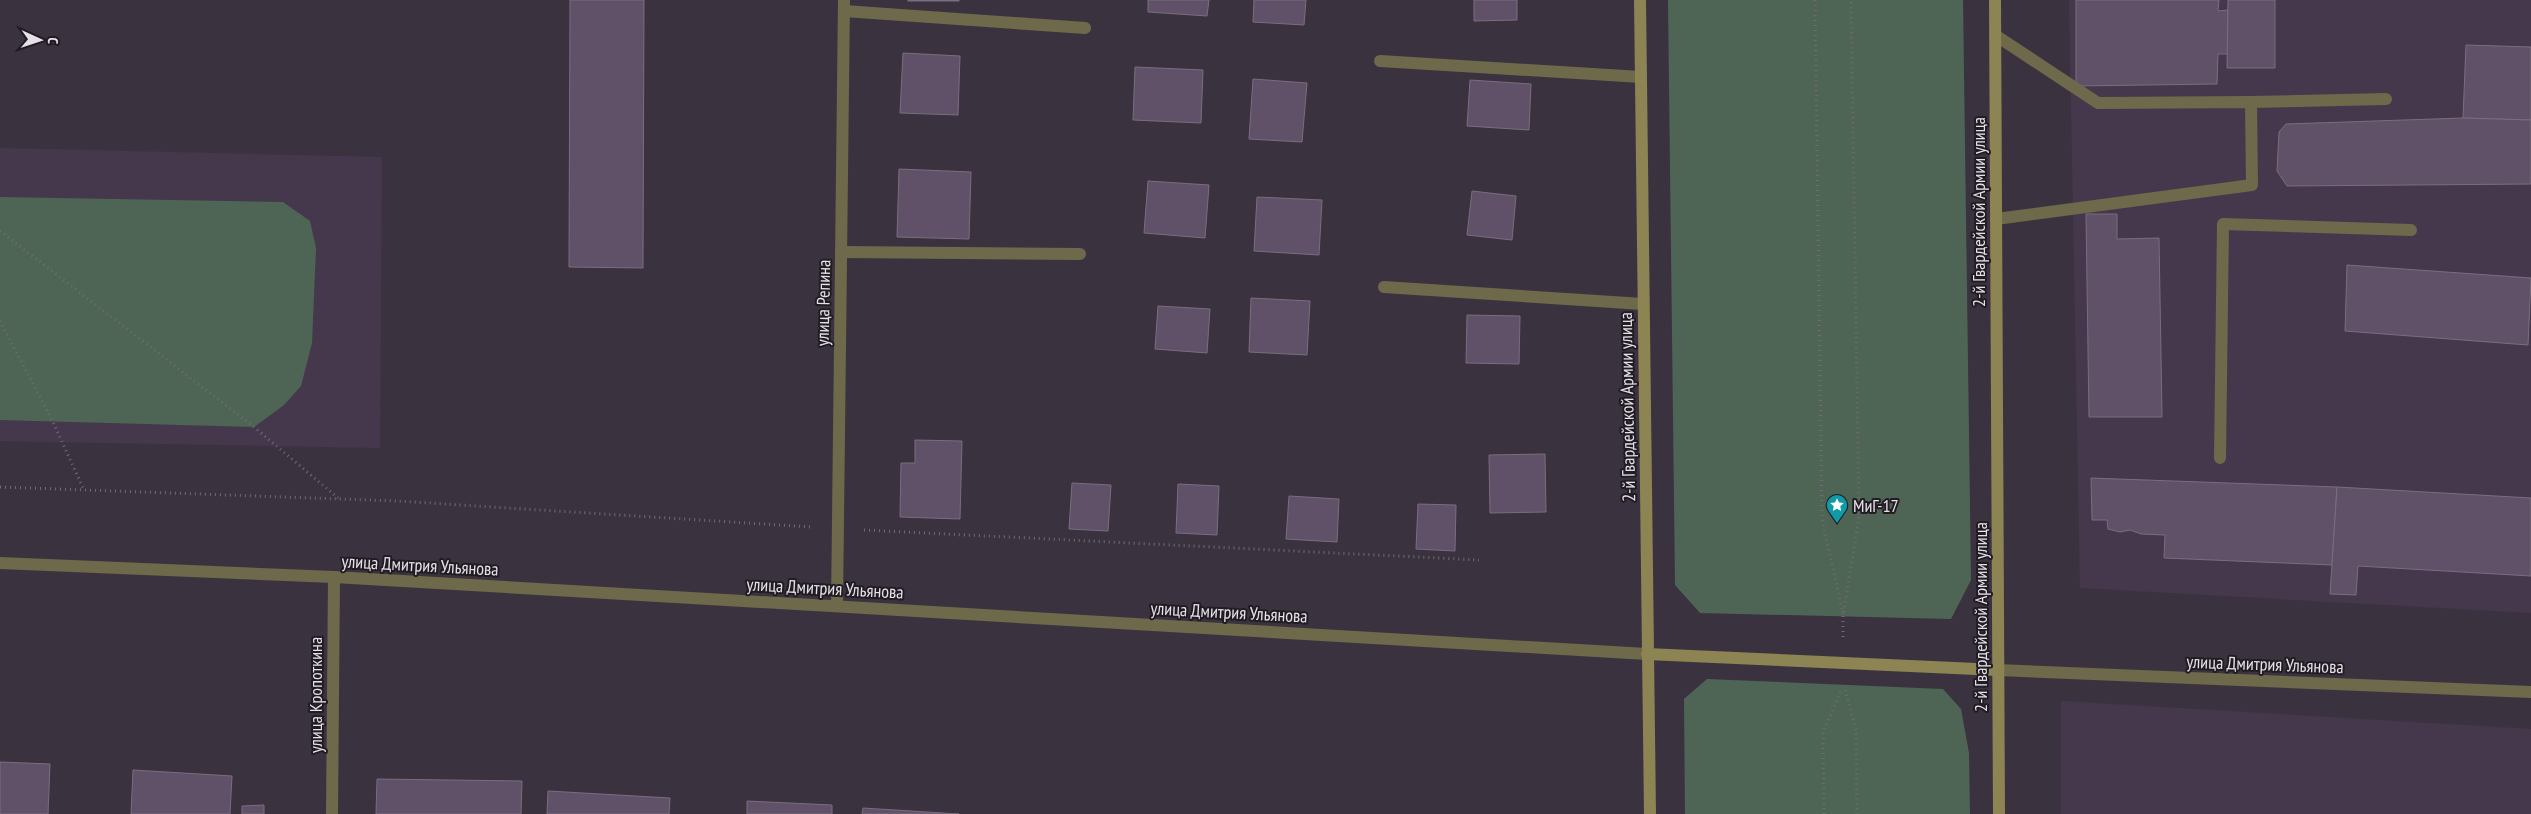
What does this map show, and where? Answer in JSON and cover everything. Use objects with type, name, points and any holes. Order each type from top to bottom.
[{"type":"main road","name":"2-й Гвардейской Армии улица","points":[[1640,0],[1650,814]]},
{"type":"main road","name":"2-й Гвардейской Армии улица","points":[[1995,0],[1999,814]]},
{"type":"main road","points":[[1647,654],[1998,670]]},
{"type":"street","points":[[844,5],[1085,28]]},
{"type":"street","name":"улица Репина","points":[[837,606],[844,5]]},
{"type":"street","points":[[1995,35],[2098,103],[2386,99]]},
{"type":"street","points":[[1380,61],[1641,77]]},
{"type":"street","points":[[1996,219],[2252,185],[2252,102]]},
{"type":"street","points":[[2220,458],[2223,224],[2412,230]]},
{"type":"street","points":[[841,252],[1080,254]]},
{"type":"street","points":[[1384,286],[1643,304]]},
{"type":"street","name":"улица Дмитрия Ульянова","points":[[0,563],[334,577],[1647,654]]},
{"type":"street","name":"улица Кропоткина","points":[[332,814],[334,577]]},
{"type":"street","name":"улица Дмитрия Ульянова","points":[[1998,670],[2531,692]]},
{"type":"path","points":[[1815,0],[1822,519],[1844,616]]},
{"type":"path","points":[[1843,663],[1844,616],[1859,517],[1851,0]]},
{"type":"path","points":[[0,230],[254,428],[339,499]]},
{"type":"path","points":[[0,321],[53,422],[84,490]]},
{"type":"path","points":[[0,487],[339,499],[838,528],[1479,560]]},
{"type":"path","points":[[1824,814],[1823,732],[1843,685],[1856,730],[1857,814]]},
{"type":"shaded area","points":[[2069,0],[2531,0],[2531,613],[2080,588]]},
{"type":"shaded area","points":[[0,148],[382,157],[380,448],[0,441]]},
{"type":"shaded area","points":[[2061,701],[2531,729],[2531,814],[2061,814]]},
{"type":"green space","points":[[1668,0],[1963,0],[1971,580],[1951,619],[1700,613],[1675,585]]},
{"type":"green space","points":[[0,197],[283,202],[310,221],[316,248],[312,343],[301,386],[284,405],[254,427],[0,420]]},
{"type":"green space","points":[[1707,679],[1943,689],[1961,709],[1969,753],[1970,814],[1685,814],[1684,699]]},
{"type":"building","points":[[570,0],[644,0],[643,268],[569,267]]},
{"type":"building","points":[[959,0],[959,1],[908,1]]},
{"type":"building","points":[[1148,0],[1209,0],[1207,16],[1148,12]]},
{"type":"building","points":[[1254,0],[1306,0],[1304,25],[1253,22]]},
{"type":"building","points":[[1474,0],[1517,0],[1517,20],[1474,21]]},
{"type":"building","points":[[2076,0],[2219,0],[2218,11],[2228,10],[2228,54],[2218,54],[2217,84],[2076,86]]},
{"type":"building","points":[[2228,0],[2275,0],[2275,68],[2227,68]]},
{"type":"building","points":[[2466,45],[2531,47],[2531,120],[2463,118]]},
{"type":"building","points":[[903,53],[960,56],[958,115],[900,113]]},
{"type":"building","points":[[1135,67],[1203,70],[1201,123],[1133,120]]},
{"type":"building","points":[[1253,79],[1307,83],[1302,142],[1249,139]]},
{"type":"building","points":[[1470,80],[1531,84],[1529,130],[1467,126]]},
{"type":"building","points":[[2463,118],[2531,120],[2531,184],[2287,186],[2277,171],[2279,132],[2286,124]]},
{"type":"building","points":[[899,169],[971,172],[969,239],[897,237]]},
{"type":"building","points":[[1148,181],[1209,185],[1205,238],[1144,233]]},
{"type":"building","points":[[1472,191],[1516,196],[1512,240],[1467,235]]},
{"type":"building","points":[[1257,197],[1322,200],[1319,255],[1254,251]]},
{"type":"building","points":[[2086,214],[2117,214],[2117,239],[2159,238],[2162,417],[2089,417]]},
{"type":"building","points":[[2347,265],[2531,278],[2528,345],[2345,331]]},
{"type":"building","points":[[1251,298],[1310,301],[1307,355],[1249,352]]},
{"type":"building","points":[[1158,306],[1210,309],[1207,353],[1155,349]]},
{"type":"building","points":[[1467,315],[1520,316],[1519,364],[1466,363]]},
{"type":"building","points":[[915,440],[962,441],[960,519],[900,517],[901,463],[915,463]]},
{"type":"building","points":[[1545,454],[1546,512],[1490,513],[1489,455]]},
{"type":"building","points":[[2091,478],[2337,487],[2332,565],[2164,558],[2165,535],[2141,534],[2130,530],[2120,532],[2108,529],[2107,520],[2092,520]]},
{"type":"building","points":[[1072,483],[1111,485],[1108,531],[1069,529]]},
{"type":"building","points":[[1178,484],[1219,486],[1217,535],[1176,533]]},
{"type":"building","points":[[2337,487],[2531,498],[2531,576],[2358,566],[2356,595],[2330,594]]},
{"type":"building","points":[[1289,496],[1339,499],[1337,542],[1286,539]]},
{"type":"building","points":[[1418,504],[1456,505],[1455,551],[1416,549]]},
{"type":"building","points":[[0,762],[50,764],[48,814],[0,814]]},
{"type":"building","points":[[133,770],[232,776],[230,814],[131,814]]},
{"type":"building","points":[[377,779],[522,781],[521,814],[376,814]]},
{"type":"building","points":[[548,791],[670,798],[669,814],[547,814]]},
{"type":"building","points":[[747,801],[832,805],[832,814],[747,814]]},
{"type":"building","points":[[264,805],[264,814],[242,814],[242,806]]},
{"type":"building","points":[[863,808],[959,814],[862,814]]},
{"type":"place","name":"МиГ-17","points":[[1837,524]]}]
